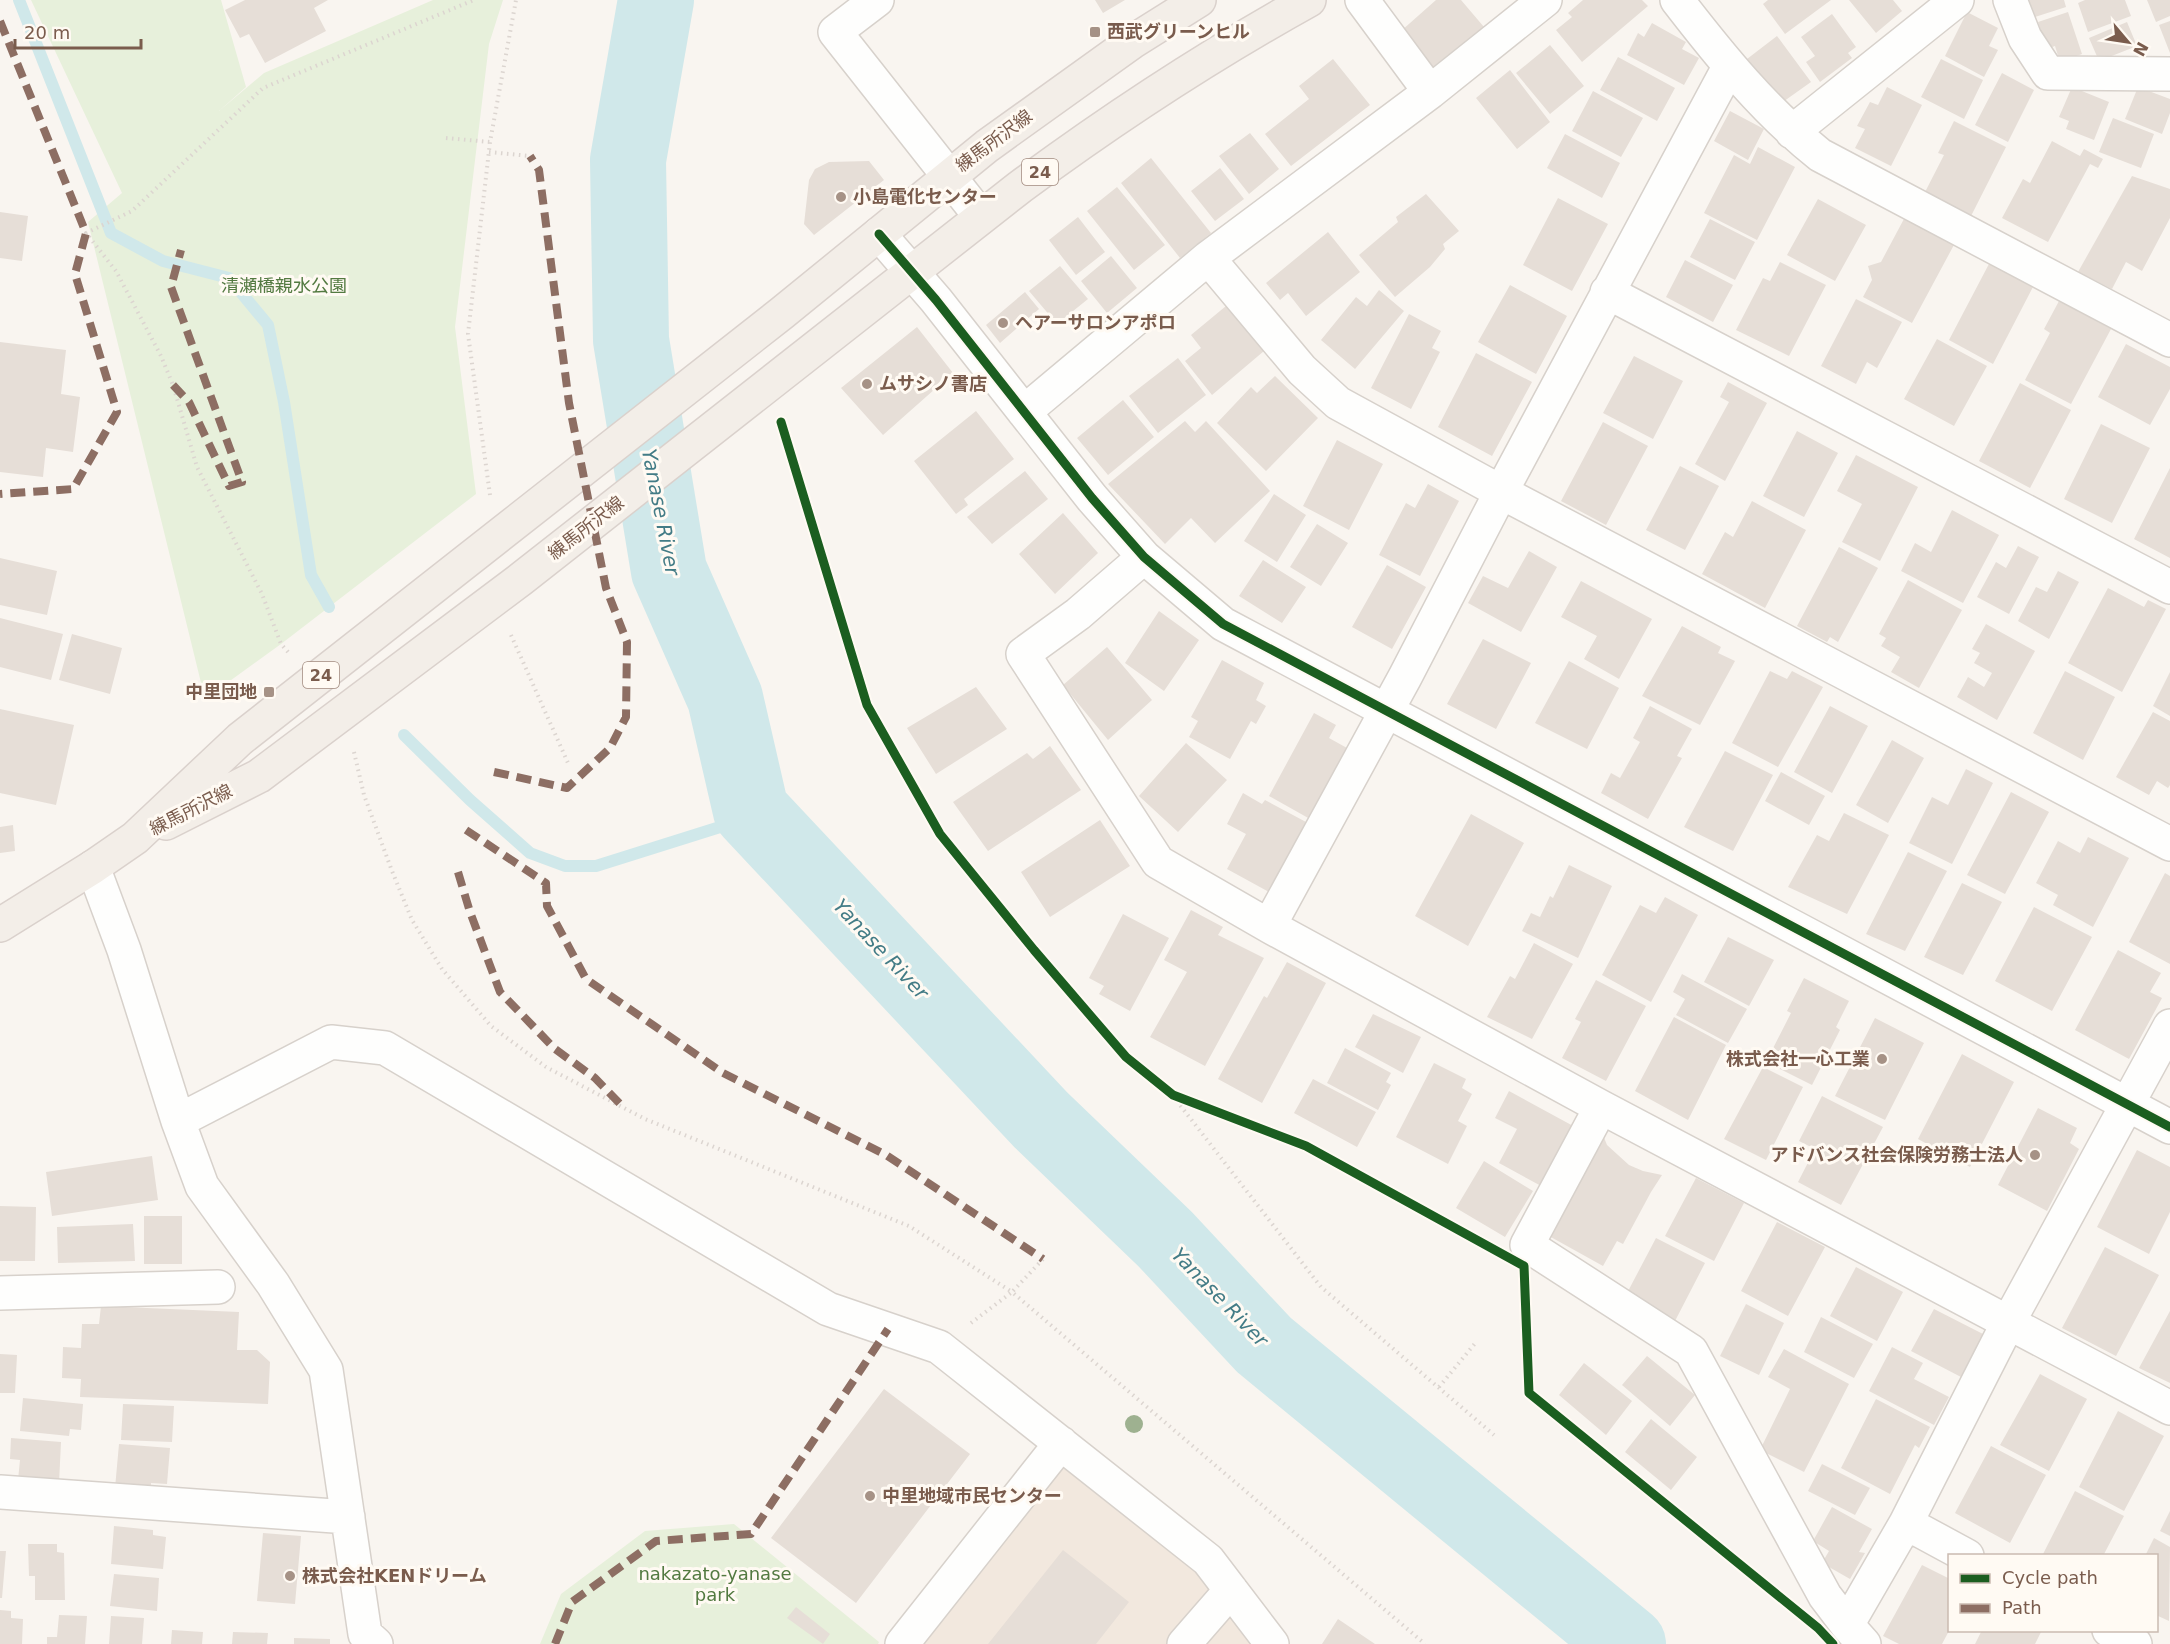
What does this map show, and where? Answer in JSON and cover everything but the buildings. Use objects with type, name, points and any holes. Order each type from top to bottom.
[{"type":"main road","name":"練馬所沢線","points":[[135,838],[240,739],[782,313],[948,176],[1076,81],[1199,0]]},
{"type":"main road","name":"練馬所沢線","points":[[135,838],[259,776],[521,579],[1083,140],[1250,33],[1309,0]]},
{"type":"main road","name":"24","points":[[0,926],[135,838]]},
{"type":"street","points":[[877,0],[835,32],[981,218]]},
{"type":"street","points":[[1362,0],[1430,92]]},
{"type":"street","points":[[1024,412],[1208,258],[1430,92],[1545,0]]},
{"type":"street","points":[[1677,0],[1729,67],[1791,132],[1820,155],[2170,340]]},
{"type":"street","points":[[1791,132],[1958,0]]},
{"type":"street","points":[[2010,0],[2025,38],[2048,73],[2170,74]]},
{"type":"street","points":[[1269,926],[1387,710],[1607,292],[1729,67]]},
{"type":"street","points":[[879,234],[913,273],[1092,498],[1144,557],[1223,624],[2170,1127]]},
{"type":"street","points":[[1208,258],[1302,370],[1338,403],[1501,492],[2170,844]]},
{"type":"street","points":[[1607,292],[2170,587]]},
{"type":"street","points":[[1144,557],[1078,614],[1023,654],[1158,862],[1269,926],[1601,1107],[2170,1408]]},
{"type":"street","points":[[93,867],[124,950],[178,1121],[202,1186],[273,1284],[326,1370],[365,1634],[376,1644]]},
{"type":"street","points":[[1601,1107],[1527,1245],[1692,1351],[1825,1596],[1856,1634],[1906,1523],[2008,1323],[2170,1026]]},
{"type":"street","points":[[178,1121],[331,1042],[385,1048],[828,1309],[939,1347],[1208,1560],[1272,1644]]},
{"type":"street","points":[[0,1293],[218,1287]]},
{"type":"street","points":[[902,1644],[1061,1443]]},
{"type":"street","points":[[0,1492],[348,1517]]},
{"type":"street","points":[[1906,1523],[1963,1554]]},
{"type":"street","points":[[1184,1644],[1231,1590]]},
{"type":"street","points":[[2113,1632],[2135,1644]]},
{"type":"path","points":[[288,652],[281,644],[262,594],[197,467],[161,356],[116,271],[86,233],[132,211],[263,88],[474,0]]},
{"type":"path","points":[[490,498],[468,334],[490,142],[516,0]]},
{"type":"path","points":[[446,138],[490,142]]},
{"type":"path","points":[[489,152],[530,156]]},
{"type":"path","points":[[781,422],[867,705],[939,834],[1126,1057],[1173,1095],[1321,1287],[1494,1435]]},
{"type":"path","points":[[511,634],[568,763]]},
{"type":"path","points":[[354,752],[364,795],[412,920],[442,969],[491,1026],[546,1067],[645,1119],[909,1226],[1012,1292],[1425,1644]]},
{"type":"path","points":[[1173,1095],[1306,1146],[1493,1249]]},
{"type":"path","points":[[939,1347],[1012,1292],[1042,1259]]},
{"type":"path","points":[[1525,1289],[1529,1393],[1782,1599]]},
{"type":"path","points":[[1439,1387],[1477,1341]]},
{"type":"shaded area","points":[[1063,1459],[1199,1568],[1257,1644],[918,1644]]},
{"type":"green space","name":"清瀬橋親水公園","points":[[31,0],[221,0],[246,87],[219,111],[264,73],[433,0],[503,0],[489,44],[455,327],[476,494],[281,644],[205,699],[88,222],[122,193]]},
{"type":"green space","name":"nakazato-yanase park","points":[[734,1524],[879,1642],[878,1644],[540,1644],[561,1594],[645,1531]]},
{"type":"waterway","points":[[19,0],[111,233],[163,261],[229,278],[268,325],[284,402],[311,575],[329,607]]},
{"type":"waterway","name":"Yanase River","points":[[656,0],[628,160],[631,340],[669,571],[725,698],[751,811],[1041,1120],[1165,1239],[1264,1345],[1628,1644]]},
{"type":"waterway","points":[[404,735],[470,800],[530,853],[565,866],[596,866],[755,816]]},
{"type":"marked path","points":[[0,21],[86,233],[75,274],[117,412],[73,489],[0,494]]},
{"type":"marked path","points":[[494,772],[567,788],[610,748],[626,717],[627,642],[606,588],[569,403],[539,170],[530,156]]},
{"type":"marked path","points":[[173,385],[189,402],[229,486],[242,482],[171,287],[181,250]]},
{"type":"marked path","points":[[466,830],[546,883],[547,906],[586,979],[723,1073],[886,1155],[1043,1259]]},
{"type":"marked path","points":[[458,872],[470,912],[500,992],[555,1049],[595,1078],[624,1108]]},
{"type":"marked path","points":[[555,1644],[572,1602],[656,1541],[751,1534],[888,1329]]},
{"type":"cycle path","points":[[879,234],[936,300],[1092,498],[1144,557],[1223,624],[2170,1127]]},
{"type":"cycle path","points":[[781,422],[867,705],[940,834],[1034,950],[1126,1057],[1173,1095],[1306,1146],[1524,1266],[1529,1393],[1818,1628],[1833,1644]]},
{"type":"place","name":"西武グリーンヒル","points":[[1095,32]]},
{"type":"place","name":"小島電化センター","points":[[841,197]]},
{"type":"place","name":"ヘアーサロンアポロ","points":[[1003,323]]},
{"type":"place","name":"ムサシノ書店","points":[[867,384]]},
{"type":"place","name":"中里団地","points":[[269,692]]},
{"type":"place","name":"株式会社一心工業","points":[[1882,1059]]},
{"type":"place","name":"アドバンス社会保険労務士法人","points":[[2035,1155]]},
{"type":"place","name":"中里地域市民センター","points":[[870,1496]]},
{"type":"place","name":"株式会社KENドリーム","points":[[290,1576]]}]
